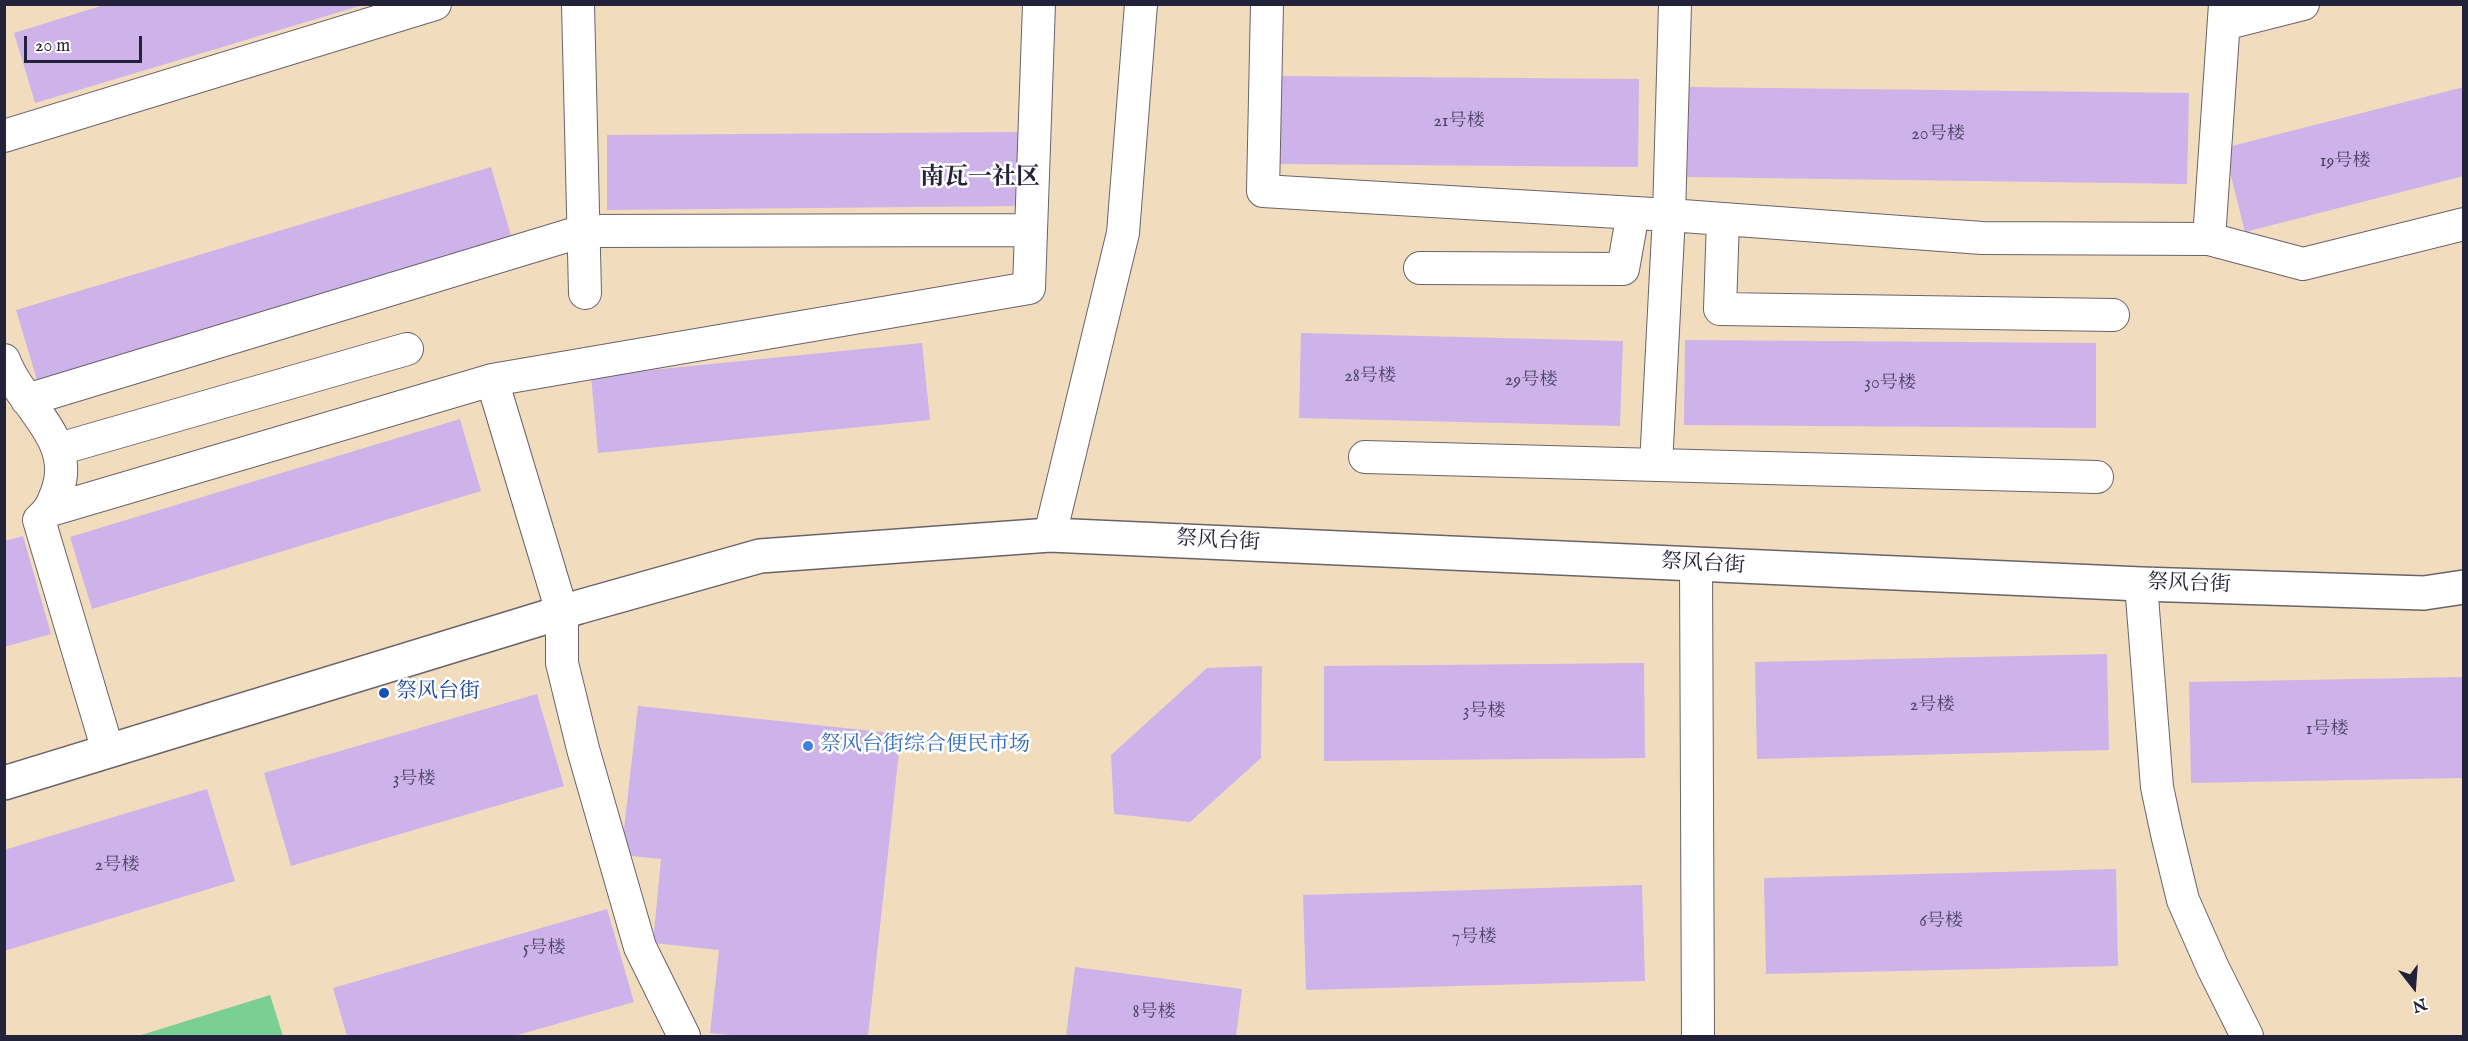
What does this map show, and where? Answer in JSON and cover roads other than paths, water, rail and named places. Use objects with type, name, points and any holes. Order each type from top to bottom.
[{"type":"main road","name":"祭风台街","points":[[4,783],[562,612],[760,556],[1050,535],[2141,584],[2424,593],[2463,587]]},
{"type":"street","points":[[4,136],[435,4]]},
{"type":"street","points":[[578,4],[585,293]]},
{"type":"street","points":[[108,751],[39,519],[51,510],[492,381],[1029,288],[1039,4]]},
{"type":"street","points":[[1050,535],[1123,233],[1141,4]]},
{"type":"street","points":[[1267,4],[1263,191],[1669,215],[1982,238],[2209,239],[2302,264],[2463,225]]},
{"type":"street","points":[[1656,465],[1669,215],[1675,4]]},
{"type":"street","points":[[2209,239],[2224,14],[2302,4]]},
{"type":"street","points":[[1420,268],[1623,269],[1633,213]]},
{"type":"street","points":[[1723,219],[1720,309],[2113,315]]},
{"type":"street","points":[[27,400],[583,231],[1031,230]]},
{"type":"street","points":[[59,449],[407,349]]},
{"type":"street","points":[[4,360],[15,384],[48,428],[59,449],[62,477],[51,510]]},
{"type":"street","points":[[492,381],[562,612],[562,663],[640,947],[684,1036]]},
{"type":"street","points":[[1365,457],[2097,477]]},
{"type":"street","points":[[1696,564],[1698,1036]]},
{"type":"street","points":[[2141,584],[2157,787],[2167,834],[2183,900],[2213,968],[2247,1036]]},
{"type":"place","name":"祭风台街","points":[[384,693]]},
{"type":"place","name":"祭风台街综合便民市场","points":[[808,746]]},
{"type":"district","name":"南瓦一社区","points":[[980,179]]}]
